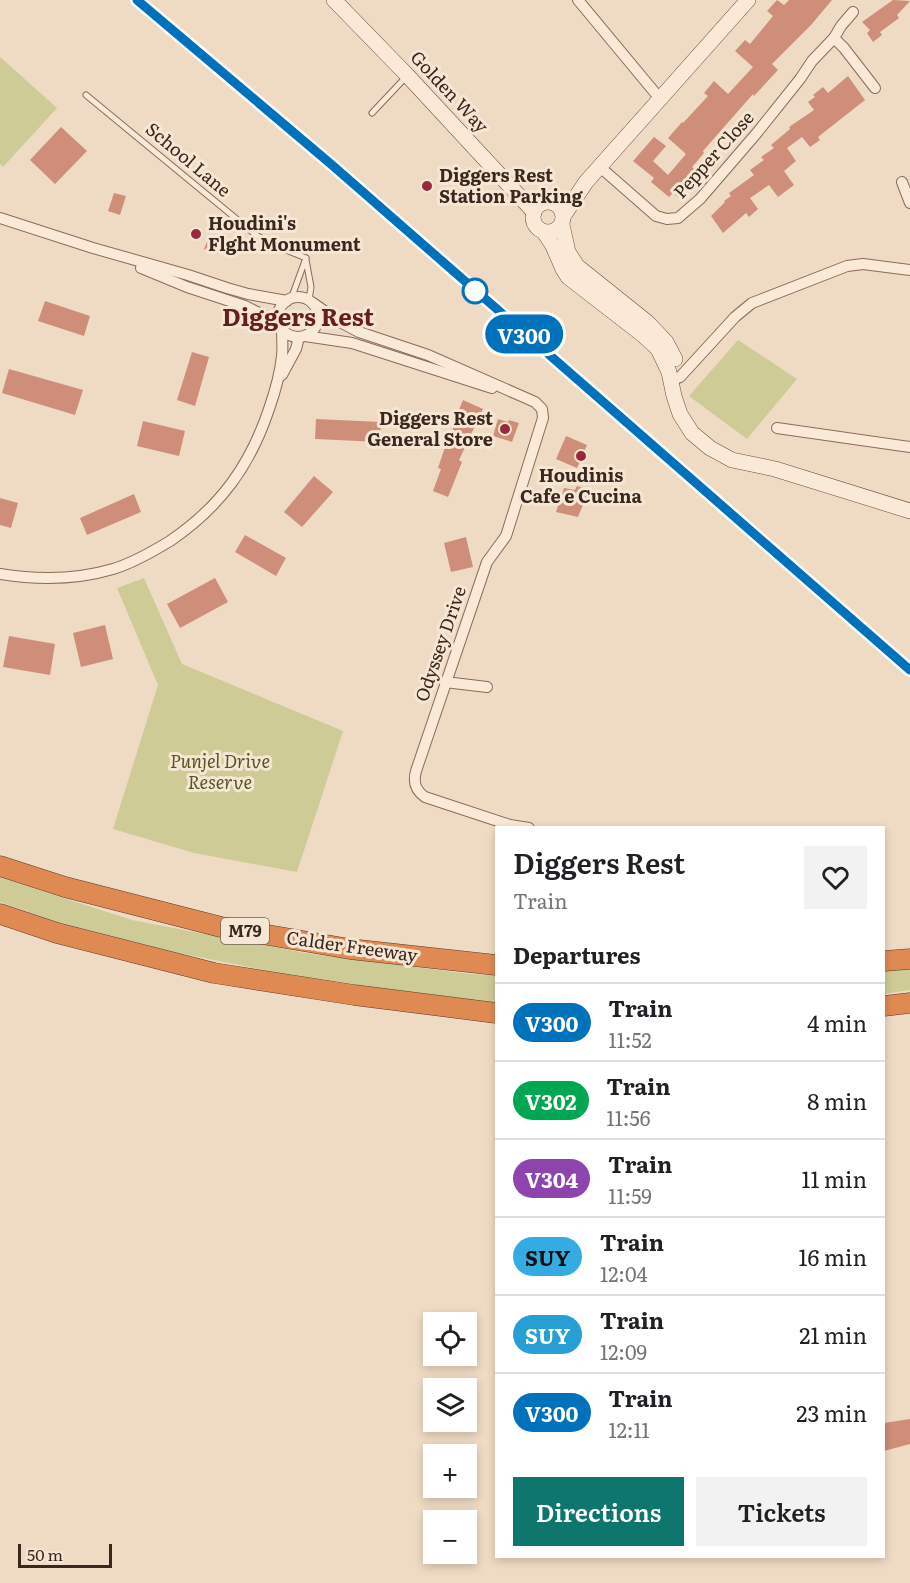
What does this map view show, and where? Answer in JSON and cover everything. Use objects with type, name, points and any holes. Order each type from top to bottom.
[{"type":"highway","name":"Calder Freeway","points":[[0,866],[65,887],[221,927],[350,949],[495,965]]},
{"type":"highway","points":[[0,914],[57,933],[214,973],[354,995],[495,1013]]},
{"type":"highway","points":[[885,962],[910,959]]},
{"type":"highway","points":[[885,1006],[910,1004]]},
{"type":"street","name":"Golden Way","points":[[334,0],[534,212]]},
{"type":"street","points":[[578,0],[661,100]]},
{"type":"street","points":[[544,232],[554,231],[561,215],[586,182],[748,0]]},
{"type":"street","name":"Pepper Close","points":[[600,167],[656,216],[667,219],[678,218],[707,191],[756,134],[853,12]]},
{"type":"street","points":[[834,38],[875,88]]},
{"type":"street","points":[[902,182],[910,203]]},
{"type":"street","points":[[775,469],[728,449],[702,431],[693,420],[682,396],[674,381],[658,349],[568,276],[553,246],[544,232],[535,224],[534,212],[538,206],[545,202],[561,215],[568,252],[577,266],[647,322],[671,350],[674,381],[680,414],[692,433],[701,442],[732,460],[775,469],[910,511]]},
{"type":"street","points":[[0,218],[238,291],[289,300],[300,297],[359,332],[428,355],[524,397]]},
{"type":"street","points":[[93,248],[187,287],[245,306],[281,326],[292,336],[352,343],[475,384],[524,397]]},
{"type":"street","points":[[674,381],[735,317],[752,303],[847,266],[863,264],[910,270]]},
{"type":"street","points":[[278,383],[282,356],[279,313],[280,308],[289,300]]},
{"type":"street","points":[[0,574],[62,578],[113,569],[135,561],[159,547],[201,517],[234,482],[250,456],[278,383],[302,337],[315,328],[318,322],[319,315],[311,302]]},
{"type":"street","name":"Odyssey Drive","points":[[516,826],[424,797],[417,790],[414,775],[487,561],[506,537],[543,418],[542,409],[535,402],[524,397]]},
{"type":"street","points":[[777,428],[910,447]]},
{"type":"street","points":[[445,682],[487,687]]},
{"type":"lane","points":[[372,113],[407,75]]},
{"type":"lane","name":"School Lane","points":[[86,96],[256,235],[306,258]]},
{"type":"lane","points":[[289,300],[306,258]]},
{"type":"lane","points":[[306,258],[311,302]]},
{"type":"green space","points":[[0,57],[57,108],[3,167],[0,164]]},
{"type":"green space","points":[[738,340],[797,379],[747,439],[689,396]]},
{"type":"green space","name":"Punjel Drive Reserve","points":[[144,578],[182,664],[343,731],[297,872],[194,853],[113,829],[158,685],[117,588]]},
{"type":"green space","points":[[0,876],[132,920],[305,953],[470,974],[495,975],[495,1002],[460,1001],[328,983],[174,952],[57,922],[0,902]]},
{"type":"green space","points":[[910,964],[910,990],[885,994],[885,968]]},
{"type":"building","points":[[777,0],[784,5],[789,0],[832,0],[772,64],[778,70],[754,96],[753,94],[703,151],[704,153],[692,167],[694,169],[684,180],[688,185],[678,197],[673,193],[669,197],[651,182],[654,178],[633,161],[654,137],[666,146],[653,161],[668,175],[686,154],[668,138],[708,96],[704,93],[714,81],[728,94],[753,67],[735,51],[745,40],[750,44],[773,16],[767,11]]},
{"type":"building","points":[[893,0],[910,1],[897,15],[899,18],[880,32],[882,35],[873,42],[867,33],[870,30],[862,22]]},
{"type":"building","points":[[848,76],[865,100],[818,137],[820,140],[810,147],[802,137],[787,148],[796,161],[784,171],[794,185],[778,197],[769,185],[750,198],[758,209],[749,217],[746,213],[723,233],[711,216],[731,196],[729,193],[754,175],[750,170],[764,160],[761,157],[774,148],[771,145],[790,129],[789,127],[814,110],[808,102],[815,97],[813,95],[823,87],[828,93]]},
{"type":"building","points":[[61,127],[87,151],[55,184],[30,160]]},
{"type":"building","points":[[114,193],[126,196],[120,215],[108,211]]},
{"type":"building","points":[[209,237],[223,242],[218,254],[204,249]]},
{"type":"building","points":[[45,301],[90,316],[84,336],[38,321]]},
{"type":"building","points":[[192,352],[209,357],[195,406],[177,400]]},
{"type":"building","points":[[9,369],[83,390],[75,415],[2,393]]},
{"type":"building","points":[[463,400],[483,409],[459,460],[462,462],[448,497],[433,491],[441,469],[438,468]]},
{"type":"building","points":[[316,419],[381,422],[380,442],[315,439]]},
{"type":"building","name":"Diggers Rest General Store","points":[[498,419],[519,423],[512,442],[493,436]]},
{"type":"building","points":[[143,421],[185,431],[179,456],[137,446]]},
{"type":"building","points":[[566,436],[587,445],[577,468],[556,459]]},
{"type":"building","points":[[314,476],[333,492],[302,527],[284,512]]},
{"type":"building","points":[[577,486],[589,490],[578,517],[556,512],[564,488],[575,490]]},
{"type":"building","points":[[134,494],[141,512],[87,535],[80,518]]},
{"type":"building","points":[[0,498],[18,503],[11,528],[0,525]]},
{"type":"building","points":[[245,535],[286,558],[276,576],[235,552]]},
{"type":"building","points":[[466,537],[473,567],[451,572],[444,543]]},
{"type":"building","points":[[215,578],[228,602],[180,628],[167,604]]},
{"type":"building","points":[[105,625],[113,659],[81,667],[73,633]]},
{"type":"building","points":[[9,636],[55,644],[50,675],[3,667]]},
{"type":"building","points":[[910,1419],[910,1444],[885,1451],[885,1423]]},
{"type":"railway","points":[[137,0],[332,165],[910,670]]},
{"type":"train","name":"V300","points":[[137,0],[332,165],[910,670]]},
{"type":"place","name":"Diggers Rest Station Parking","points":[[427,186]]},
{"type":"place","name":"Houdini's Flght Monument","points":[[196,234]]},
{"type":"place","name":"Diggers Rest General Store","points":[[505,429]]},
{"type":"place","name":"Houdinis Cafe e Cucina","points":[[581,456]]},
{"type":"district","name":"Diggers Rest","points":[[298,318]]}]
